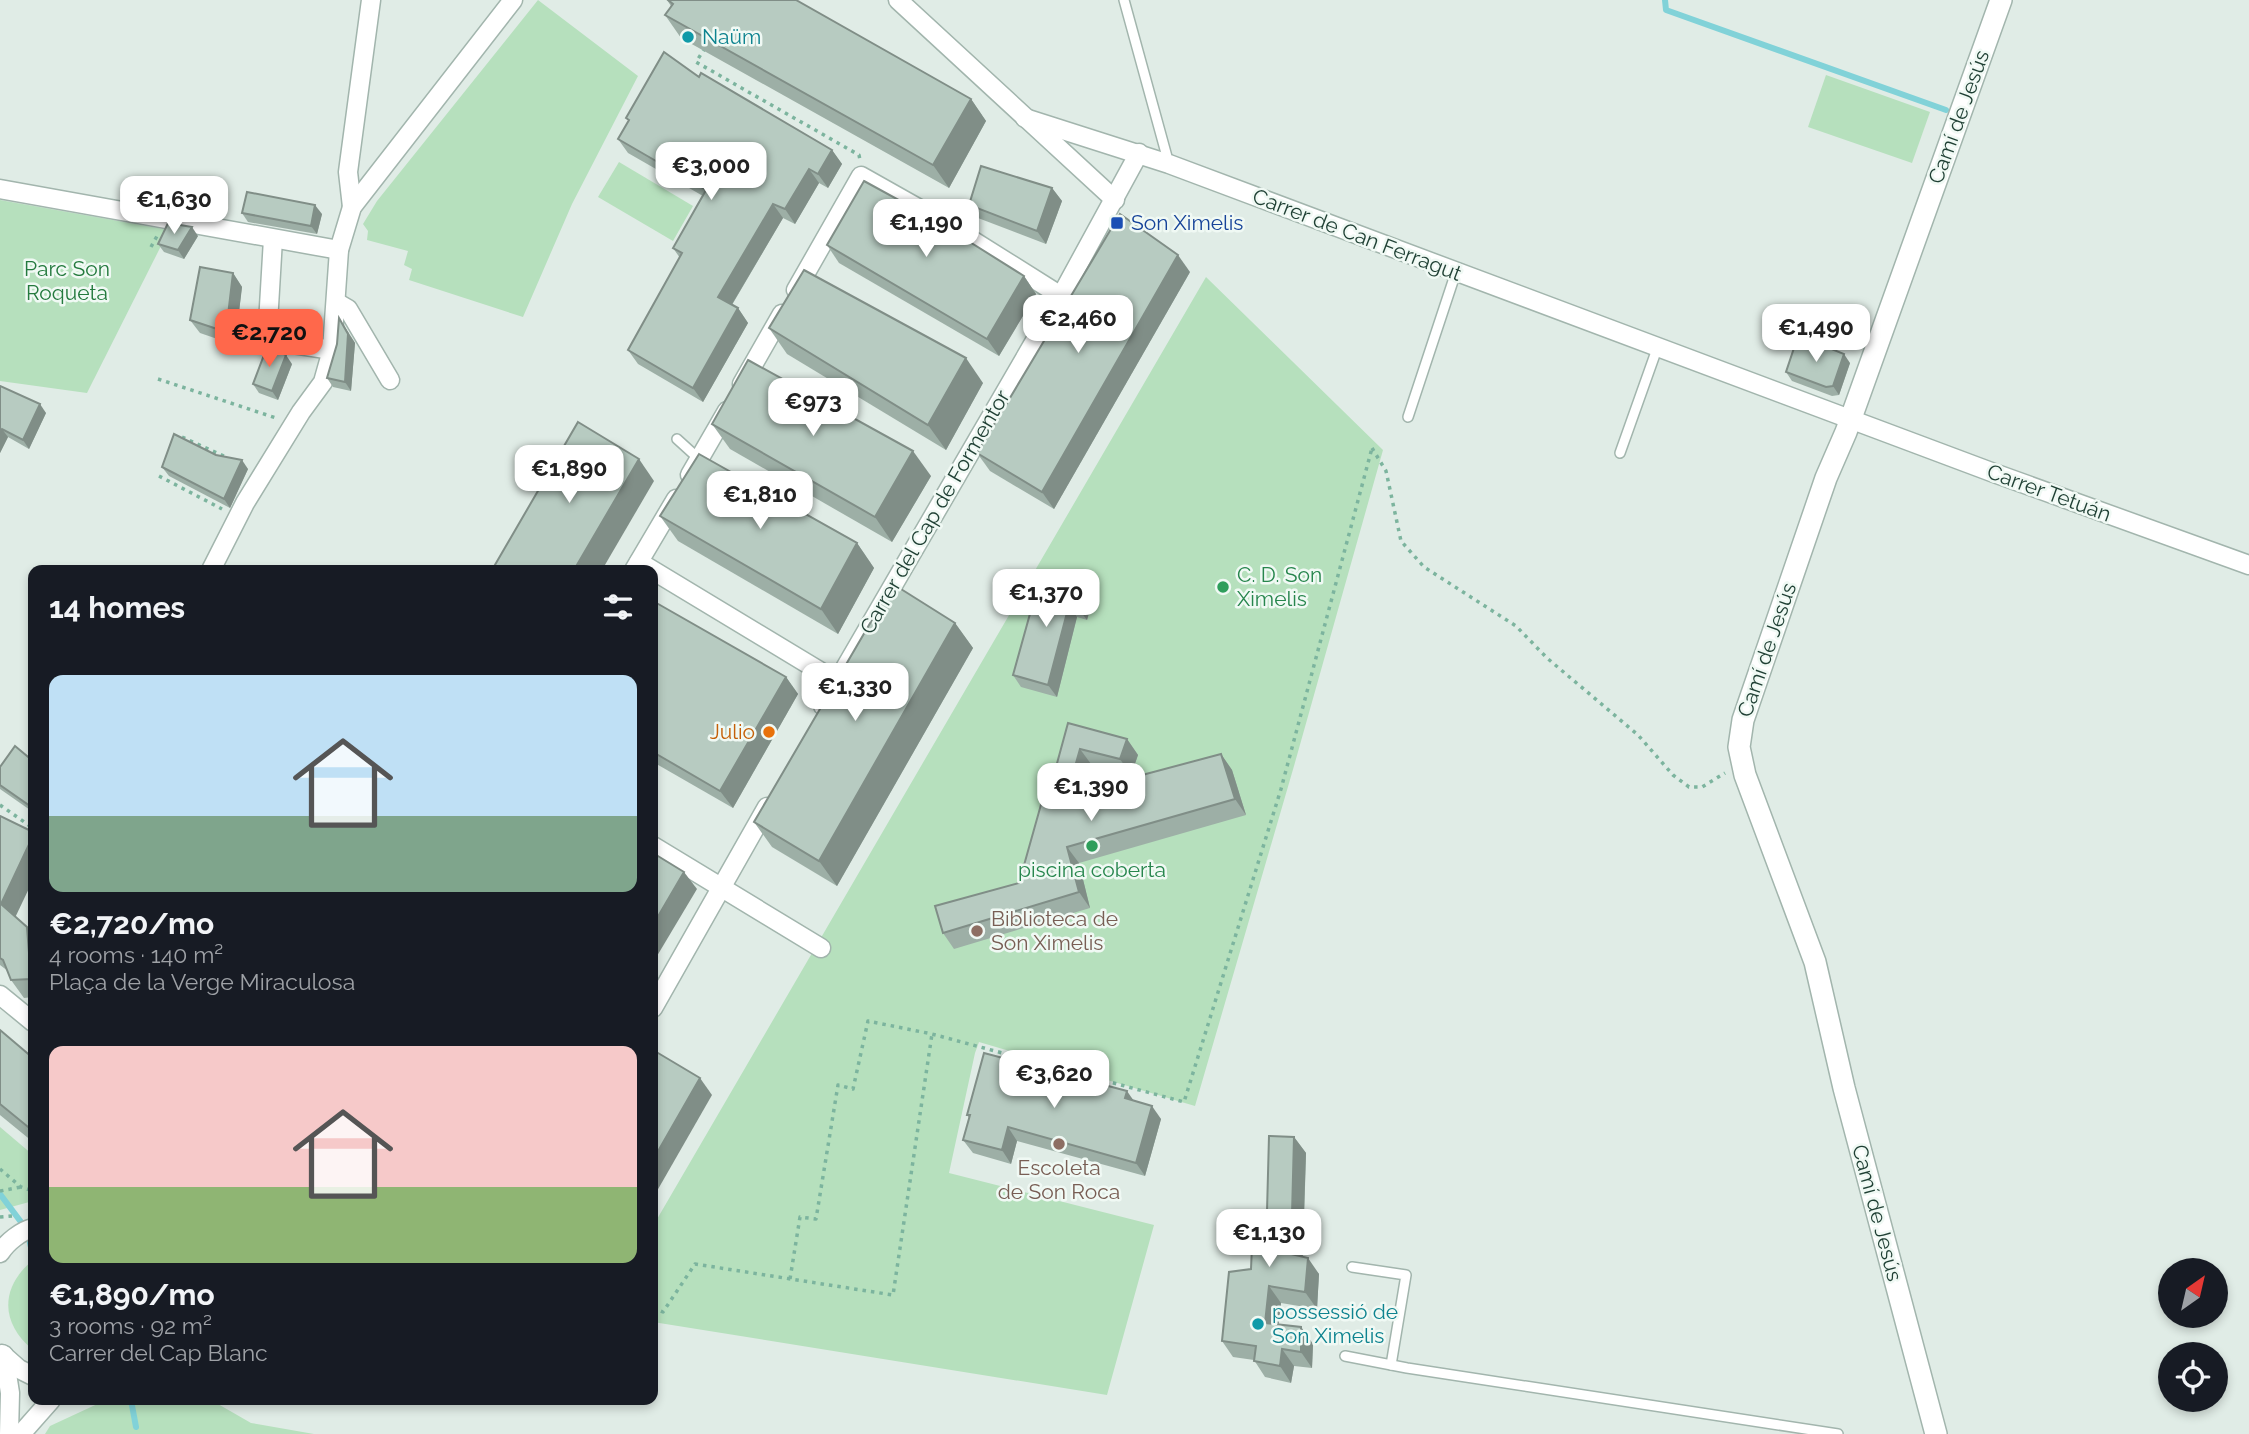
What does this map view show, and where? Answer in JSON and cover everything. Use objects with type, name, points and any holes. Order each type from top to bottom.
[{"type":"street","points":[[213,565],[237,517],[265,470],[323,382],[332,350],[340,250],[352,207],[348,172],[371,0]]},
{"type":"street","points":[[352,207],[513,0]]},
{"type":"street","name":"Carrer de Can Ferragut","points":[[898,0],[1025,118],[1139,153],[1850,418]]},
{"type":"street","name":"Camí de Jesús","points":[[1936,1434],[1843,1088],[1815,962],[1743,765],[1739,747],[1743,720],[1826,478],[2001,0]]},
{"type":"street","points":[[1025,118],[1115,200],[1139,153]]},
{"type":"street","points":[[637,565],[861,176],[948,225],[1061,296]]},
{"type":"street","points":[[0,189],[340,250]]},
{"type":"street","name":"Carrer del Cap de Formentor","points":[[817,717],[1115,200]]},
{"type":"street","points":[[273,239],[267,340],[332,350]]},
{"type":"street","points":[[336,302],[348,309],[390,380]]},
{"type":"street","name":"Carrer Tetuán","points":[[1850,418],[2249,565]]},
{"type":"street","points":[[658,579],[836,681]]},
{"type":"street","points":[[658,998],[778,789]]},
{"type":"street","points":[[658,849],[821,948]]},
{"type":"street","points":[[0,995],[28,1018]]},
{"type":"street","points":[[2,1248],[28,1230]]},
{"type":"street","points":[[2,1353],[28,1374]]},
{"type":"street","points":[[2,1353],[10,1392],[9,1434]]},
{"type":"street","points":[[20,1434],[46,1405]]},
{"type":"lane","points":[[1124,0],[1169,164]]},
{"type":"lane","points":[[1408,417],[1457,272]]},
{"type":"lane","points":[[1620,453],[1658,346]]},
{"type":"lane","points":[[677,439],[699,459]]},
{"type":"lane","points":[[1352,1267],[1406,1275],[1391,1365]]},
{"type":"lane","points":[[1345,1356],[1838,1434]]},
{"type":"path","points":[[708,41],[696,62],[859,155],[861,176]]},
{"type":"path","points":[[158,379],[282,419],[292,426]]},
{"type":"path","points":[[182,437],[224,457],[265,470]]},
{"type":"path","points":[[790,1279],[800,1217],[816,1219],[838,1085],[853,1089],[868,1021],[932,1034],[1184,1102],[1281,789],[1372,448],[1386,471],[1401,541],[1424,567],[1516,626],[1547,658],[1638,735],[1673,775],[1689,787],[1702,787],[1743,765]]},
{"type":"path","points":[[159,476],[237,517]]},
{"type":"path","points":[[0,805],[28,825]]},
{"type":"path","points":[[658,1310],[663,1312],[695,1264],[893,1294],[932,1034]]},
{"type":"path","points":[[0,1169],[21,1187],[28,1189]]},
{"type":"path","points":[[0,1191],[21,1187]]},
{"type":"green space","points":[[538,0],[638,76],[572,204],[523,317],[409,280],[412,269],[404,265],[408,251],[367,240],[368,231],[363,224],[377,201]]},
{"type":"green space","points":[[1826,75],[1930,112],[1912,163],[1808,127]]},
{"type":"green space","points":[[619,162],[693,206],[673,241],[598,197]]},
{"type":"green space","name":"Parc Son Roqueta","points":[[0,200],[169,230],[87,393],[0,381]]},
{"type":"green space","points":[[1206,277],[1383,450],[1195,1106],[979,1042],[975,1053],[949,1173],[1154,1225],[1107,1395],[658,1323],[658,1217]]},
{"type":"green space","points":[[0,1127],[28,1151],[28,1202],[0,1210]]},
{"type":"green space","points":[[28,1265],[28,1345],[14,1328],[8,1305],[14,1282]]},
{"type":"green space","points":[[95,1405],[220,1405],[251,1423],[314,1434],[45,1434],[50,1426]]},
{"type":"building","points":[[668,0],[796,0],[971,99],[933,165],[665,15],[673,4]]},
{"type":"building","points":[[664,52],[699,77],[701,73],[832,150],[818,174],[809,169],[785,209],[773,204],[718,297],[738,308],[693,388],[628,350],[682,253],[673,248],[706,190],[618,139],[629,120],[626,118]]},
{"type":"building","points":[[981,166],[1052,188],[1037,231],[969,205]]},
{"type":"building","points":[[864,181],[930,217],[1024,276],[987,339],[827,245]]},
{"type":"building","points":[[247,192],[315,205],[311,226],[242,213]]},
{"type":"building","points":[[1120,214],[1178,255],[1042,492],[977,453]]},
{"type":"building","points":[[168,223],[192,227],[178,250],[158,244]]},
{"type":"building","points":[[200,267],[233,273],[226,332],[190,320]]},
{"type":"building","points":[[804,270],[966,358],[928,425],[769,328]]},
{"type":"building","points":[[339,318],[348,334],[345,382],[327,378],[337,344]]},
{"type":"building","points":[[1807,339],[1844,354],[1833,386],[1826,387],[1786,372],[1795,345],[1804,348]]},
{"type":"building","points":[[267,347],[286,355],[272,391],[253,384]]},
{"type":"building","points":[[748,360],[913,451],[875,517],[712,424]]},
{"type":"building","points":[[0,386],[40,404],[23,440],[2,429],[0,432]]},
{"type":"building","points":[[578,422],[639,459],[577,565],[495,565]]},
{"type":"building","points":[[174,434],[216,455],[242,460],[224,499],[162,467]]},
{"type":"building","points":[[699,454],[857,543],[821,609],[660,516]]},
{"type":"building","points":[[1047,573],[1085,587],[1078,608],[1069,605],[1048,685],[1013,675],[1033,603],[1038,604]]},
{"type":"building","points":[[893,584],[955,623],[819,861],[754,822]]},
{"type":"building","points":[[658,604],[786,677],[720,791],[658,755]]},
{"type":"building","points":[[1068,723],[1127,739],[1120,759],[1080,749],[1067,795],[1221,754],[1235,799],[1067,847],[1079,892],[943,933],[935,906],[1019,883],[1042,801],[1047,800]]},
{"type":"building","points":[[15,746],[28,757],[28,805],[0,785],[0,767]]},
{"type":"building","points":[[0,816],[28,830],[28,847],[1,904],[27,927],[28,979],[11,980],[0,958]]},
{"type":"building","points":[[658,856],[684,872],[658,916]]},
{"type":"building","points":[[0,1030],[28,1054],[28,1127],[0,1104]]},
{"type":"building","points":[[658,1053],[700,1078],[658,1151]]},
{"type":"building","points":[[984,1053],[1127,1091],[1125,1098],[1152,1106],[1136,1163],[1008,1127],[1002,1150],[963,1140]]},
{"type":"building","points":[[1269,1136],[1294,1137],[1291,1254],[1308,1258],[1305,1292],[1269,1286],[1265,1323],[1301,1327],[1301,1352],[1282,1349],[1280,1366],[1254,1361],[1256,1346],[1222,1341],[1229,1272],[1251,1269],[1252,1246],[1266,1249]]},
{"type":"waterway","points":[[1665,0],[1666,10],[1946,110]]},
{"type":"waterway","points":[[0,1194],[28,1234]]},
{"type":"waterway","points":[[132,1405],[136,1427]]},
{"type":"place","name":"Naüm","points":[[688,37]]},
{"type":"place","name":"Son Ximelis","points":[[1117,223]]},
{"type":"place","name":"C. D. Son Ximelis","points":[[1223,587]]},
{"type":"place","name":"Julio","points":[[769,732]]},
{"type":"place","name":"piscina coberta","points":[[1092,846]]},
{"type":"place","name":"Biblioteca de Son Ximelis","points":[[977,931]]},
{"type":"place","name":"Escoleta de Son Roca","points":[[1059,1144]]},
{"type":"place","name":"possessió de Son Ximelis","points":[[1258,1324]]}]
